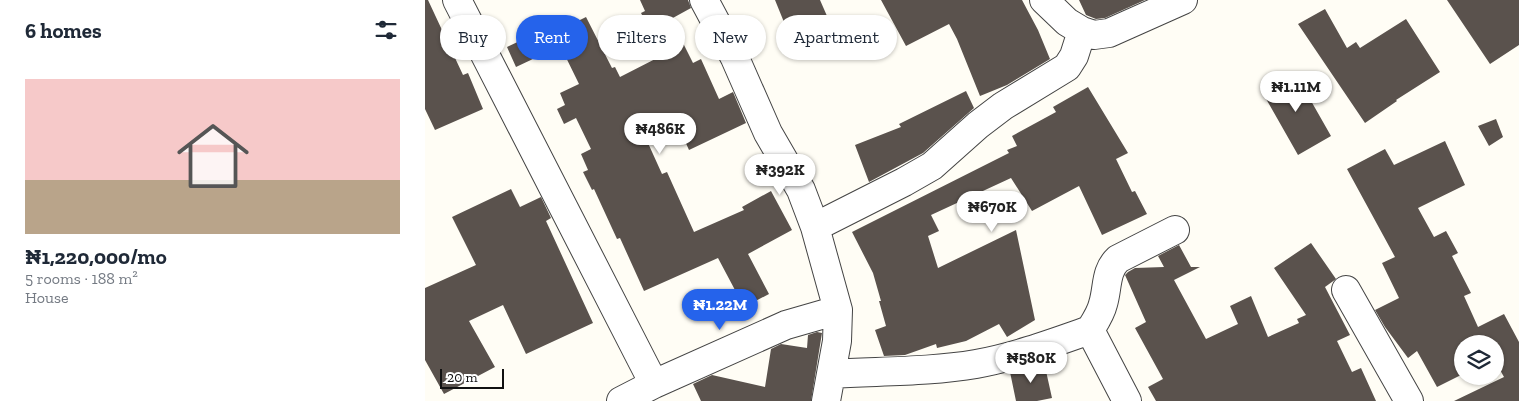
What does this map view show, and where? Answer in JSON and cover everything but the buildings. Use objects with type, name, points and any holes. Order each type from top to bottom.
[{"type":"street","points":[[457,0],[654,384]]},
{"type":"street","points":[[705,0],[735,58],[768,133],[801,190],[815,227],[838,310],[837,341],[826,401]]},
{"type":"street","points":[[1044,0],[1067,22],[1082,31],[1094,35],[1109,33],[1183,0]]},
{"type":"street","points":[[815,227],[932,166],[978,125],[1003,106],[1067,67],[1074,56],[1082,31]]},
{"type":"street","points":[[831,374],[943,368],[977,364],[1035,349],[1090,330],[1103,307],[1108,275],[1112,265],[1118,259],[1175,230]]},
{"type":"street","points":[[1347,290],[1409,401]]},
{"type":"street","points":[[621,401],[654,384],[786,325],[838,310]]},
{"type":"street","points":[[1090,330],[1127,401]]}]
